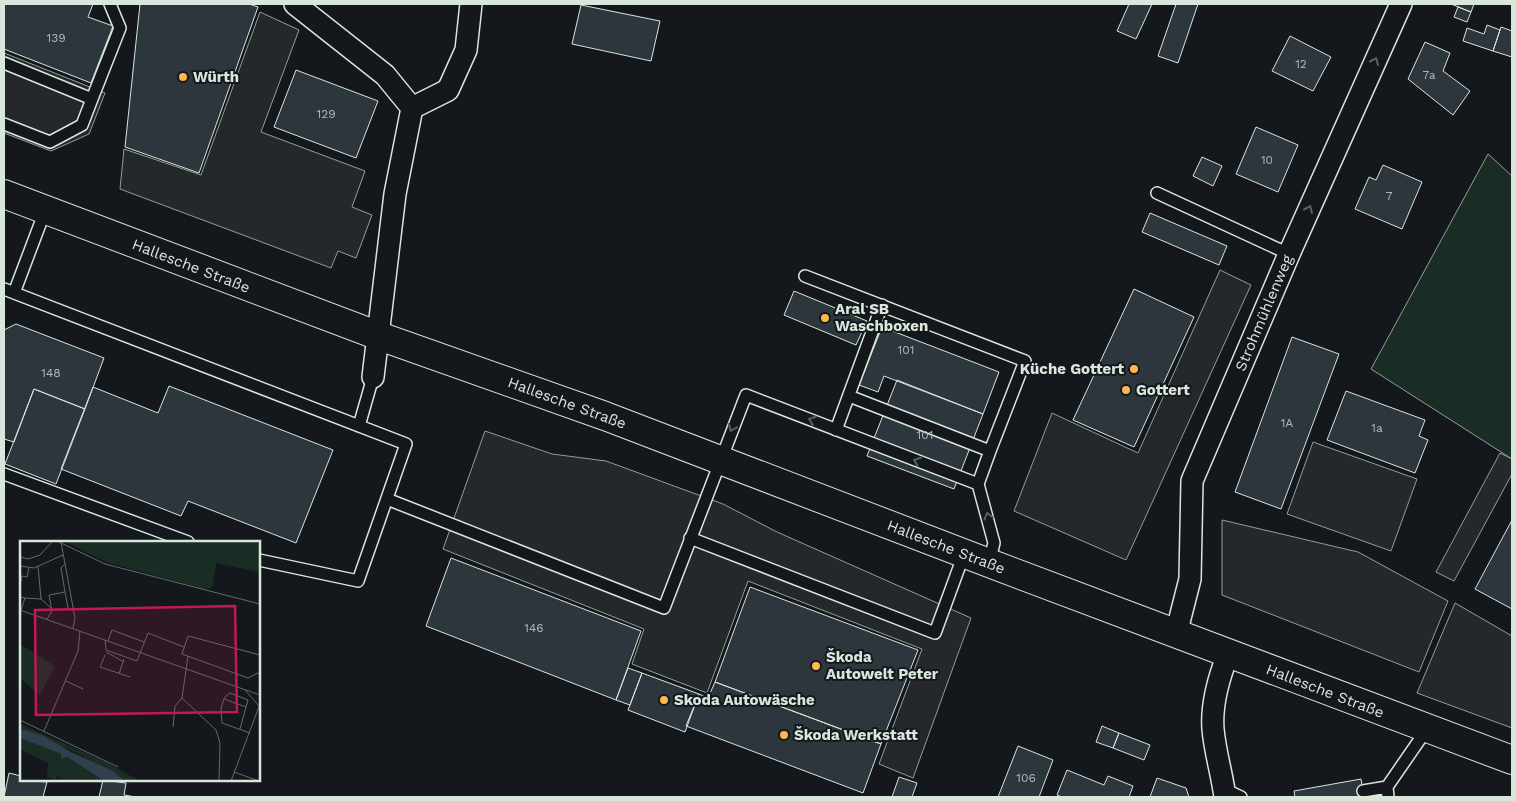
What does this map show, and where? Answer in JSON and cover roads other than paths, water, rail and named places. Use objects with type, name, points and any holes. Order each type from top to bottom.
[{"type":"main road","name":"Hallesche Straße","points":[[4,194],[379,336],[604,416],[977,559],[1512,760]]},
{"type":"street","points":[[295,4],[385,75],[412,108]]},
{"type":"street","points":[[412,108],[448,90],[466,50],[471,4]]},
{"type":"street","name":"Strohmühlenweg","points":[[1176,634],[1190,580],[1192,481],[1288,254],[1401,4]]},
{"type":"street","points":[[373,377],[395,194],[412,108]]},
{"type":"street","points":[[1228,654],[1219,677],[1213,708],[1213,728],[1230,795]]},
{"type":"lane","points":[[4,124],[50,142],[82,125],[120,28],[110,4]]},
{"type":"lane","points":[[4,63],[92,99]]},
{"type":"lane","points":[[1157,193],[1288,254]]},
{"type":"lane","points":[[45,211],[9,291],[406,444],[358,581],[260,560]]},
{"type":"lane","points":[[690,538],[935,633],[977,559],[994,543],[978,484],[1025,361],[805,276]]},
{"type":"lane","points":[[836,430],[882,305]]},
{"type":"lane","points":[[360,426],[373,377]]},
{"type":"lane","points":[[387,499],[664,608],[719,460],[746,395],[978,484]]},
{"type":"lane","points":[[848,396],[990,451]]},
{"type":"lane","points":[[4,474],[185,541]]},
{"type":"lane","points":[[1363,791],[1388,792],[1427,729]]},
{"type":"place","name":"Würth","points":[[183,77]]},
{"type":"place","name":"Aral SB Waschboxen","points":[[825,318]]},
{"type":"place","name":"Küche Gottert","points":[[1134,369]]},
{"type":"place","name":"Gottert","points":[[1126,390]]},
{"type":"place","name":"Škoda Autowelt Peter","points":[[816,666]]},
{"type":"place","name":"Skoda Autowäsche","points":[[664,700]]},
{"type":"place","name":"Škoda Werkstatt","points":[[784,735]]}]
